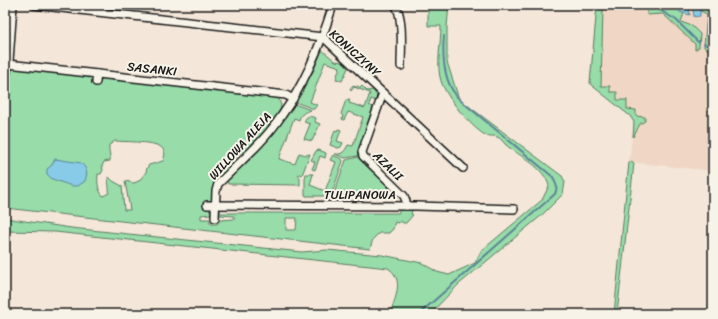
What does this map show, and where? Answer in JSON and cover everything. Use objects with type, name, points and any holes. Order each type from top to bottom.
[{"type":"street","points":[[5,80],[8,64],[13,5]]},
{"type":"street","name":"KONICZYNY","points":[[34,5],[323,37],[463,168]]},
{"type":"street","name":"WILLOWA ALEJA","points":[[215,218],[216,191],[218,184],[243,155],[275,125],[293,99],[316,56],[333,5]]},
{"type":"street","points":[[395,5],[398,8],[400,16],[401,66]]},
{"type":"street","name":"SASANKI","points":[[8,64],[286,94],[293,99]]},
{"type":"street","points":[[96,82],[97,74]]},
{"type":"street","name":"AZALII","points":[[383,93],[362,152],[363,156],[404,196],[406,206]]},
{"type":"street","name":"TULIPANOWA","points":[[207,205],[406,206],[514,209]]},
{"type":"shaded area","points":[[597,5],[707,5],[706,49],[713,49],[713,171],[629,162],[634,122],[610,99],[590,84],[589,81]]},
{"type":"green space","points":[[428,5],[449,5],[447,26],[447,62],[459,99],[562,176],[565,182],[563,194],[542,215],[458,285],[430,314],[388,314],[390,313],[396,296],[397,283],[393,273],[388,268],[55,232],[5,231],[5,218],[71,228],[302,252],[327,250],[382,255],[422,263],[437,272],[449,275],[475,263],[481,251],[542,200],[549,186],[542,173],[537,168],[506,145],[500,138],[485,135],[479,131],[453,103],[444,88],[440,75],[439,61],[441,26],[428,26]]},
{"type":"green space","points":[[597,5],[677,5],[680,12],[684,13],[681,22],[692,26],[700,34],[699,47],[695,50],[695,44],[663,14],[647,15],[647,9],[603,9],[601,86],[610,86],[610,92],[617,92],[617,100],[627,100],[627,109],[636,110],[636,116],[645,117],[645,121],[640,124],[633,137],[634,122],[630,116],[590,84]]},
{"type":"green space","points":[[700,5],[713,5],[713,49],[706,49],[704,47],[707,14],[700,11]]},
{"type":"green space","points":[[322,50],[335,61],[342,62],[348,68],[342,81],[336,79],[340,67],[325,62],[310,102],[317,105],[314,109],[295,102],[313,72]]},
{"type":"green space","points":[[17,68],[90,76],[96,82],[103,78],[280,96],[280,111],[268,127],[249,148],[237,156],[232,164],[218,178],[212,200],[209,202],[207,207],[211,212],[210,214],[201,215],[201,219],[209,219],[211,224],[217,224],[220,220],[234,219],[234,216],[220,215],[218,209],[220,208],[220,213],[399,213],[399,208],[407,208],[410,210],[413,208],[411,214],[413,215],[406,223],[400,221],[399,223],[395,222],[393,229],[389,233],[379,233],[373,239],[370,249],[5,208],[5,96],[9,71]],"holes":[[[115,141],[153,144],[162,148],[165,154],[163,161],[149,165],[139,181],[134,183],[125,181],[130,210],[124,210],[122,186],[109,177],[109,193],[103,196],[98,186],[98,174],[101,174],[104,162],[110,161],[109,145]],[[286,218],[297,218],[296,230],[286,230]]]},
{"type":"green space","points":[[352,86],[358,86],[360,88],[362,86],[367,91],[373,90],[377,96],[376,101],[371,99],[369,105],[373,107],[358,156],[345,158],[335,154],[340,154],[343,152],[348,145],[353,146],[363,117],[348,112],[344,120],[342,119],[343,116],[341,114],[346,100],[350,99],[349,103],[365,108],[370,93],[354,87],[351,91],[350,89]]},
{"type":"green space","points":[[294,104],[311,110],[303,114],[299,120],[294,118],[279,159],[295,164],[299,153],[306,155],[310,154],[302,175],[299,174],[298,176],[300,177],[300,185],[228,184],[227,179],[273,132]]},
{"type":"green space","points":[[309,116],[316,118],[315,122],[320,124],[312,141],[304,139],[310,124],[304,122]]},
{"type":"green space","points":[[338,129],[341,130],[337,141],[343,143],[341,147],[338,148],[330,145],[335,130],[337,131]]},
{"type":"green space","points":[[319,150],[326,153],[325,158],[320,156],[315,170],[312,169],[315,162],[311,160],[316,151]]},
{"type":"green space","points":[[333,155],[342,159],[343,161],[331,196],[306,196],[306,174],[313,174],[310,185],[325,191],[336,162],[330,160]]},
{"type":"green space","points":[[358,157],[397,196],[333,196],[346,160]]},
{"type":"green space","points":[[629,162],[634,163],[617,314],[614,314]]},
{"type":"water","points":[[677,5],[700,5],[700,16],[694,17],[693,9],[689,9],[690,15],[680,12]]},
{"type":"water","points":[[55,159],[81,163],[85,167],[86,171],[85,181],[78,186],[72,186],[52,179],[47,174],[47,169],[52,165]]},
{"type":"waterway","points":[[652,5],[676,20],[699,42]]},
{"type":"waterway","points":[[419,314],[555,194],[557,187],[553,177],[460,100],[455,94],[447,79],[445,70],[443,53],[444,36]]},
{"type":"waterway","points":[[704,44],[713,47]]}]
